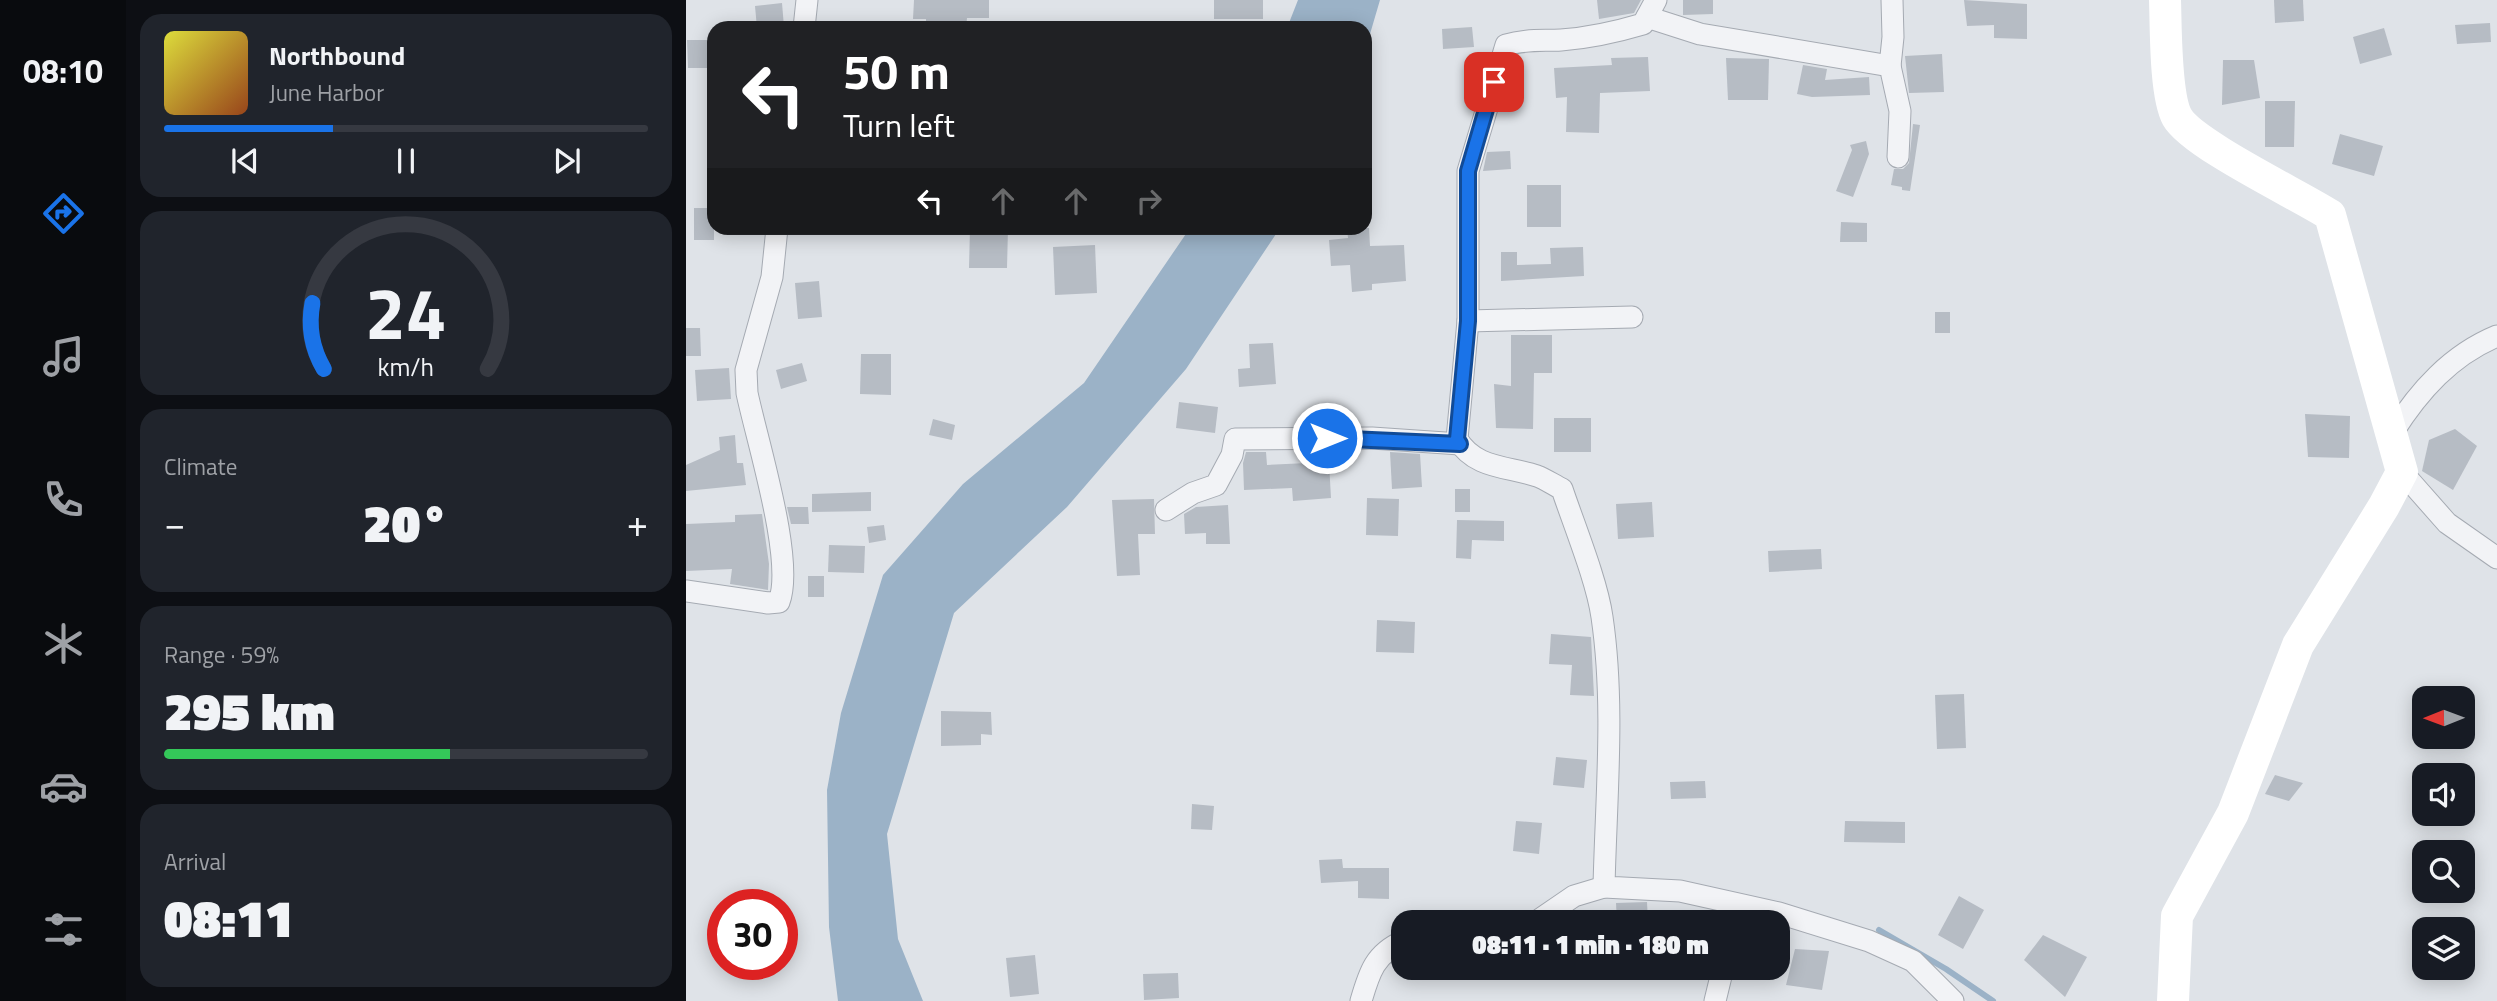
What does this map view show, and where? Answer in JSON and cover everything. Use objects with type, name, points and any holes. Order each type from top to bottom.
[{"type":"main road","points":[[2165,0],[2171,95],[2177,117],[2191,131],[2264,178],[2330,215],[2393,432],[2402,472],[2298,645],[2233,814],[2178,916],[2173,1001]]},
{"type":"street","points":[[805,21],[807,0]]},
{"type":"street","points":[[1892,0],[1893,37],[1890,66],[1900,111],[1898,157]]},
{"type":"street","points":[[1604,887],[1607,719],[1602,616],[1573,522],[1562,489],[1537,476],[1489,466],[1465,452],[1457,439],[1468,321],[1468,171],[1506,45],[1521,40],[1564,40],[1614,33],[1643,24],[1652,8],[1700,34],[1890,66]]},
{"type":"street","points":[[686,591],[768,603],[779,602],[783,592],[784,559],[747,393],[746,370],[772,277],[776,235]]},
{"type":"street","points":[[1468,321],[1632,317]]},
{"type":"street","points":[[2393,432],[2414,400],[2442,371],[2476,345],[2497,336]]},
{"type":"street","points":[[1166,510],[1193,493],[1216,485],[1232,455],[1235,439],[1372,438],[1460,444]]},
{"type":"street","points":[[2402,472],[2447,523],[2497,558]]},
{"type":"street","points":[[1554,910],[1574,896],[1604,887],[1680,891],[1728,910]]},
{"type":"street","points":[[1790,916],[1868,941],[1913,961],[1953,1001]]},
{"type":"street","points":[[1361,1001],[1369,974],[1386,949],[1391,947]]},
{"type":"street","points":[[1715,1001],[1720,980]]},
{"type":"water","points":[[1298,0],[1380,0],[1372,27],[1372,21],[1290,21]]},
{"type":"water","points":[[1185,235],[1275,235],[1186,369],[1067,507],[954,613],[887,834],[898,939],[923,1001],[838,1001],[829,927],[827,790],[841,713],[883,575],[963,484],[1084,383]]},
{"type":"building","points":[[914,0],[989,0],[989,18],[967,18],[967,21],[913,19]]},
{"type":"building","points":[[1214,0],[1263,0],[1263,19],[1214,19]]},
{"type":"building","points":[[1597,0],[1641,0],[1634,13],[1599,19]]},
{"type":"building","points":[[1683,0],[1713,0],[1713,14],[1683,15]]},
{"type":"building","points":[[1964,0],[2027,4],[2027,39],[1994,38],[1994,25],[1967,26]]},
{"type":"building","points":[[2274,0],[2303,0],[2304,21],[2275,23]]},
{"type":"building","points":[[782,3],[784,21],[756,21],[755,6]]},
{"type":"building","points":[[2490,23],[2491,42],[2457,44],[2455,25]]},
{"type":"building","points":[[1472,27],[1474,47],[1443,49],[1442,29]]},
{"type":"building","points":[[2384,28],[2392,55],[2360,64],[2353,37]]},
{"type":"building","points":[[687,40],[707,40],[707,68],[688,68]]},
{"type":"building","points":[[1942,54],[1944,92],[1909,93],[1905,56]]},
{"type":"building","points":[[1648,57],[1650,91],[1600,93],[1599,133],[1566,132],[1567,97],[1556,98],[1554,68],[1612,65],[1611,58]]},
{"type":"building","points":[[1726,58],[1769,59],[1768,100],[1728,100]]},
{"type":"building","points":[[2223,60],[2254,60],[2260,98],[2222,105]]},
{"type":"building","points":[[1803,65],[1827,69],[1825,80],[1869,77],[1870,95],[1812,97],[1797,94]]},
{"type":"building","points":[[2265,101],[2295,101],[2294,147],[2265,147]]},
{"type":"building","points":[[1913,124],[1920,125],[1910,191],[1891,185],[1894,169],[1903,169],[1909,163]]},
{"type":"building","points":[[2340,134],[2383,146],[2374,176],[2332,164]]},
{"type":"building","points":[[1866,141],[1869,154],[1853,197],[1836,191],[1852,150],[1850,145]]},
{"type":"building","points":[[1510,151],[1511,169],[1483,171],[1487,152]]},
{"type":"building","points":[[1527,185],[1561,185],[1561,227],[1527,227]]},
{"type":"building","points":[[694,208],[707,208],[707,235],[714,235],[714,240],[694,240]]},
{"type":"building","points":[[1841,222],[1867,223],[1867,242],[1840,242]]},
{"type":"building","points":[[970,235],[1008,235],[1007,268],[969,268]]},
{"type":"building","points":[[1348,235],[1369,235],[1370,246],[1404,245],[1406,281],[1372,284],[1372,290],[1352,292],[1350,265],[1331,266],[1329,240],[1348,238]]},
{"type":"building","points":[[1095,245],[1097,293],[1055,295],[1053,247]]},
{"type":"building","points":[[1583,247],[1584,276],[1501,281],[1501,252],[1517,252],[1517,265],[1551,264],[1550,248]]},
{"type":"building","points":[[819,281],[822,317],[798,319],[795,283]]},
{"type":"building","points":[[1935,312],[1950,312],[1950,333],[1935,333]]},
{"type":"building","points":[[686,328],[700,328],[701,356],[686,356]]},
{"type":"building","points":[[1511,335],[1552,335],[1552,373],[1534,373],[1533,429],[1496,428],[1494,384],[1511,386]]},
{"type":"building","points":[[1273,343],[1276,384],[1239,387],[1238,369],[1250,368],[1249,344]]},
{"type":"building","points":[[861,354],[891,354],[891,395],[860,394]]},
{"type":"building","points":[[802,363],[807,381],[781,389],[776,370]]},
{"type":"building","points":[[729,368],[731,399],[697,401],[695,370]]},
{"type":"building","points":[[1179,402],[1218,407],[1215,433],[1176,428]]},
{"type":"building","points":[[2305,414],[2350,416],[2349,458],[2308,457]]},
{"type":"building","points":[[1554,418],[1591,418],[1591,452],[1554,452]]},
{"type":"building","points":[[933,419],[955,425],[952,440],[929,435]]},
{"type":"building","points":[[2455,429],[2477,446],[2453,490],[2422,471],[2429,440]]},
{"type":"building","points":[[735,435],[737,463],[743,463],[746,485],[686,491],[686,465],[720,450],[719,437]]},
{"type":"building","points":[[1246,452],[1266,452],[1267,465],[1329,462],[1331,498],[1293,501],[1292,488],[1244,490],[1243,463]]},
{"type":"building","points":[[1390,452],[1420,454],[1422,487],[1392,489]]},
{"type":"building","points":[[1455,489],[1470,489],[1470,512],[1455,512]]},
{"type":"building","points":[[871,492],[871,511],[812,512],[812,494]]},
{"type":"building","points":[[1367,498],[1399,499],[1398,536],[1366,535]]},
{"type":"building","points":[[1154,499],[1155,534],[1138,534],[1140,575],[1117,576],[1112,500]]},
{"type":"building","points":[[1652,502],[1654,537],[1618,539],[1616,504]]},
{"type":"building","points":[[1228,505],[1230,544],[1206,544],[1206,533],[1185,534],[1184,514],[1196,507]]},
{"type":"building","points":[[787,507],[808,507],[809,524],[791,524]]},
{"type":"building","points":[[762,514],[769,564],[768,590],[730,584],[732,569],[686,571],[686,524],[735,522],[735,515]]},
{"type":"building","points":[[1457,520],[1504,521],[1504,541],[1472,540],[1471,559],[1456,558]]},
{"type":"building","points":[[884,525],[886,540],[869,543],[867,527]]},
{"type":"building","points":[[829,545],[865,546],[864,573],[828,572]]},
{"type":"building","points":[[1821,549],[1822,569],[1769,572],[1768,551]]},
{"type":"building","points":[[808,576],[824,576],[824,597],[808,597]]},
{"type":"building","points":[[1377,620],[1415,622],[1414,653],[1376,652]]},
{"type":"building","points":[[1551,634],[1591,637],[1594,696],[1570,695],[1572,665],[1549,664]]},
{"type":"building","points":[[1964,694],[1966,748],[1937,749],[1935,695]]},
{"type":"building","points":[[941,711],[991,712],[992,735],[981,734],[981,745],[941,746]]},
{"type":"building","points":[[1556,757],[1587,760],[1584,788],[1553,785]]},
{"type":"building","points":[[2275,775],[2303,783],[2289,801],[2265,794]]},
{"type":"building","points":[[1705,781],[1706,798],[1671,799],[1670,782]]},
{"type":"building","points":[[1192,804],[1214,806],[1212,830],[1191,829]]},
{"type":"building","points":[[1516,821],[1542,823],[1539,854],[1513,851]]},
{"type":"building","points":[[1845,821],[1905,822],[1905,843],[1844,842]]},
{"type":"building","points":[[1342,859],[1343,868],[1389,868],[1389,899],[1358,898],[1358,881],[1321,883],[1319,860]]},
{"type":"building","points":[[1959,896],[1984,910],[1963,949],[1938,935]]},
{"type":"building","points":[[1647,902],[1647,910],[1616,910],[1616,903]]},
{"type":"building","points":[[2043,935],[2087,957],[2065,997],[2024,960]]},
{"type":"building","points":[[1795,949],[1829,951],[1822,990],[1786,985],[1787,980],[1790,980]]},
{"type":"building","points":[[1035,955],[1039,994],[1010,997],[1006,958]]},
{"type":"building","points":[[1178,973],[1179,998],[1144,1000],[1143,974]]},
{"type":"waterway","points":[[1879,930],[1946,969],[1993,1001]]},
{"type":"route","points":[[1327,438],[1460,444],[1457,439],[1468,321],[1468,171],[1494,82]]}]
